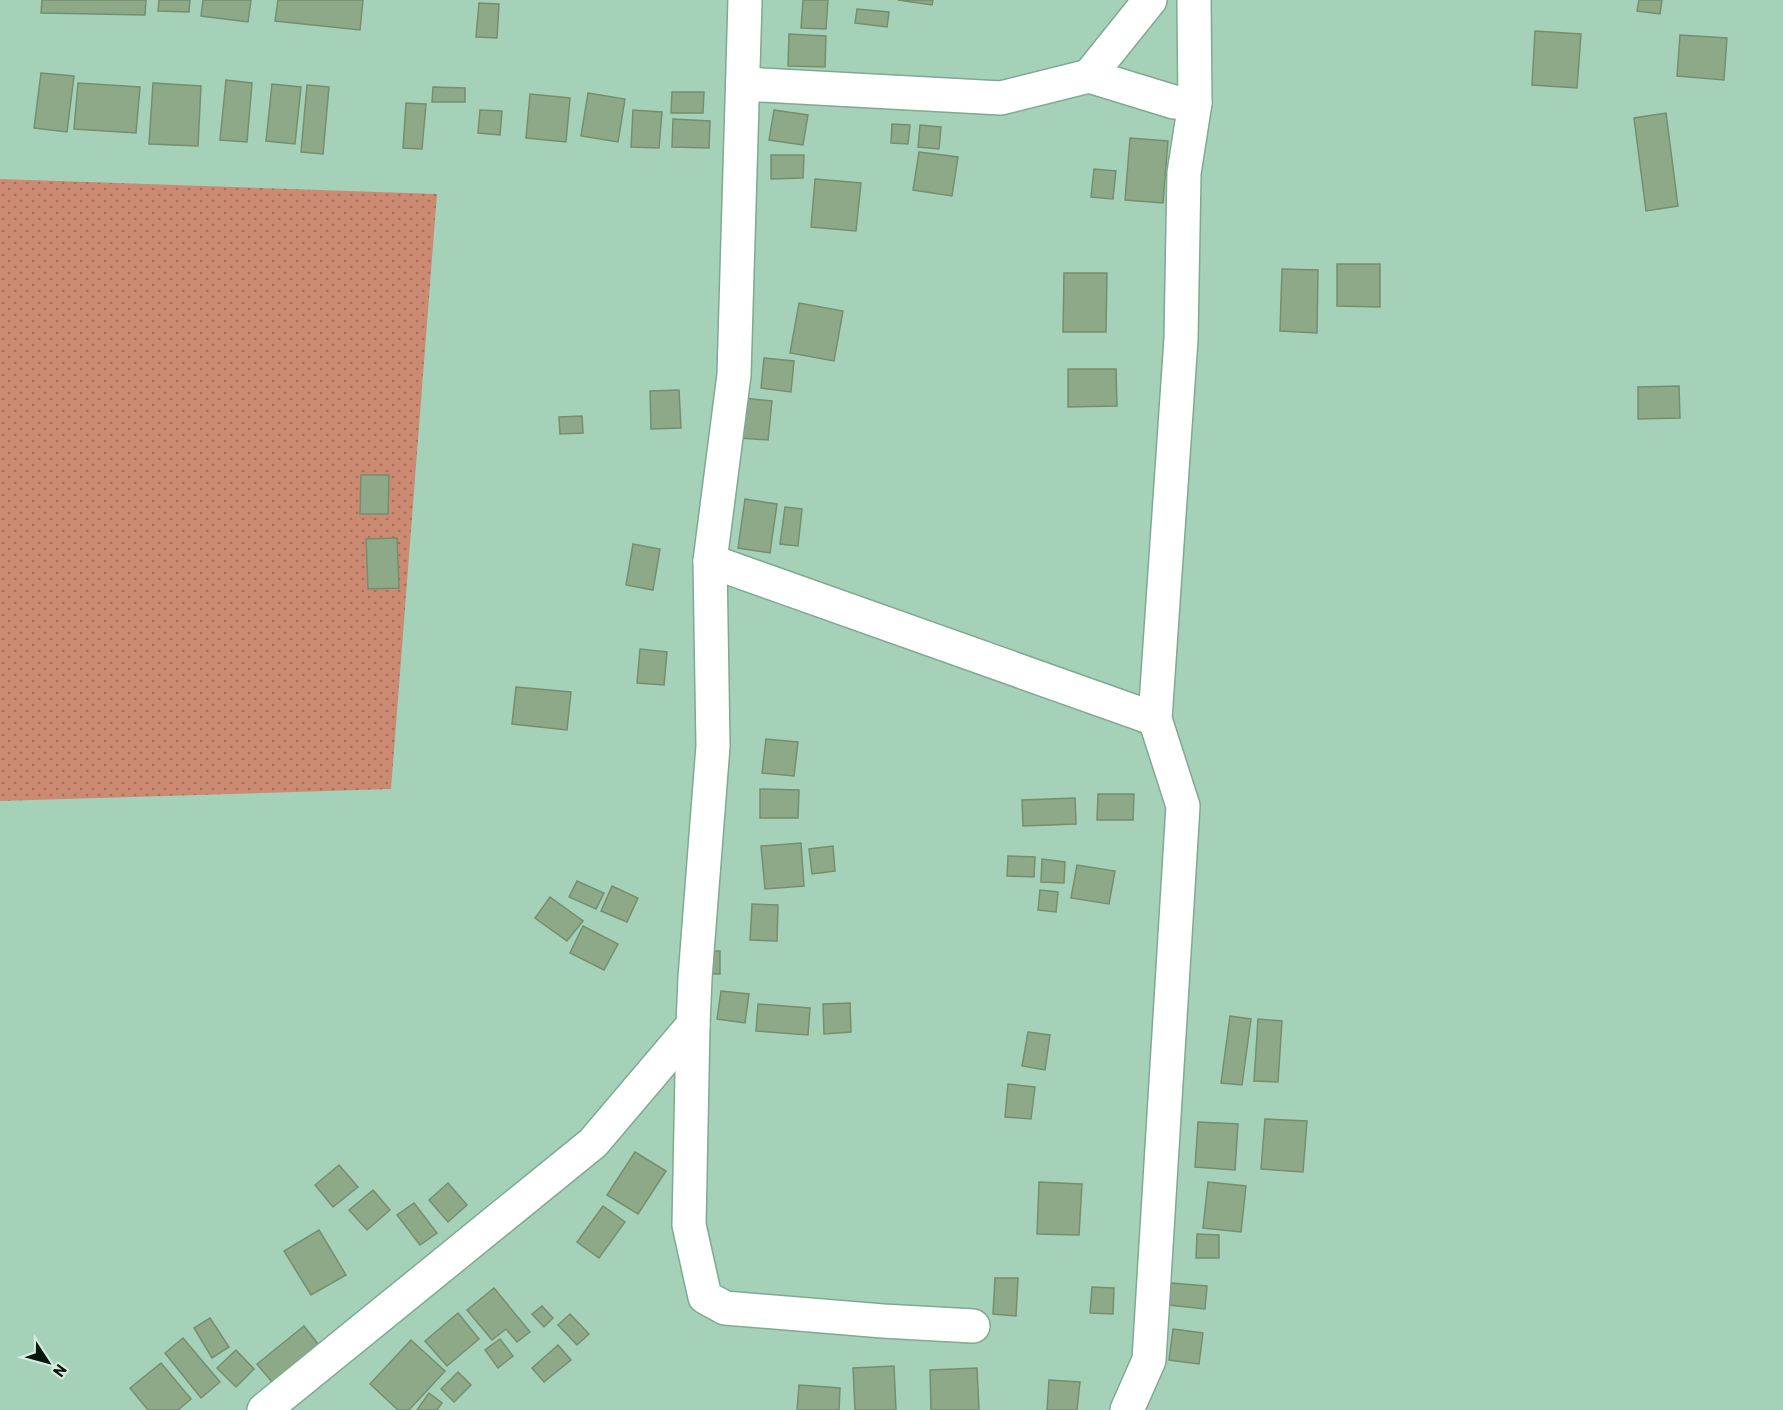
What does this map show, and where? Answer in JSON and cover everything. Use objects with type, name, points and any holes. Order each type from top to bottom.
[{"type":"street","points":[[746,0],[734,375],[710,561],[713,746],[695,978],[689,1225],[705,1297],[726,1308],[973,1326]]},
{"type":"street","points":[[1089,76],[1150,0]]},
{"type":"street","points":[[1127,1410],[1149,1360],[1183,806],[1155,719],[1181,339],[1184,172],[1195,103],[1194,0]]},
{"type":"street","points":[[742,84],[1000,98],[1089,76],[1174,102],[1195,103]]},
{"type":"street","points":[[710,561],[1155,719]]},
{"type":"street","points":[[264,1410],[593,1143],[693,1025]]},
{"type":"shaded area","points":[[0,179],[437,194],[391,789],[0,801]]},
{"type":"building","points":[[42,0],[146,0],[145,15],[41,13]]},
{"type":"building","points":[[159,0],[190,0],[189,12],[158,11]]},
{"type":"building","points":[[203,0],[251,0],[248,22],[201,16]]},
{"type":"building","points":[[278,0],[363,0],[360,30],[275,21]]},
{"type":"building","points":[[803,0],[828,0],[826,29],[801,28]]},
{"type":"building","points":[[898,0],[933,0],[932,5]]},
{"type":"building","points":[[1639,0],[1662,0],[1660,14],[1637,11]]},
{"type":"building","points":[[479,3],[499,4],[497,38],[476,37]]},
{"type":"building","points":[[857,9],[889,12],[887,27],[855,23]]},
{"type":"building","points":[[1535,31],[1581,34],[1577,88],[1532,85]]},
{"type":"building","points":[[789,34],[826,36],[825,67],[788,66]]},
{"type":"building","points":[[1680,35],[1727,38],[1724,80],[1677,76]]},
{"type":"building","points":[[41,73],[74,76],[67,132],[34,128]]},
{"type":"building","points":[[226,80],[252,83],[247,142],[220,140]]},
{"type":"building","points":[[78,83],[140,87],[136,133],[74,129]]},
{"type":"building","points":[[153,83],[201,86],[198,146],[149,144]]},
{"type":"building","points":[[272,84],[301,87],[295,144],[266,141]]},
{"type":"building","points":[[307,85],[329,87],[323,154],[301,152]]},
{"type":"building","points":[[433,87],[465,88],[465,102],[432,102]]},
{"type":"building","points":[[672,92],[704,92],[703,113],[671,113]]},
{"type":"building","points":[[588,93],[625,99],[618,142],[581,136]]},
{"type":"building","points":[[530,94],[570,98],[566,142],[526,138]]},
{"type":"building","points":[[406,103],[426,104],[422,149],[403,148]]},
{"type":"building","points":[[480,110],[502,111],[500,135],[478,133]]},
{"type":"building","points":[[633,110],[662,112],[659,148],[631,147]]},
{"type":"building","points":[[774,110],[808,115],[803,145],[769,140]]},
{"type":"building","points":[[1666,113],[1678,206],[1646,211],[1634,118]]},
{"type":"building","points":[[673,119],[710,121],[709,148],[672,147]]},
{"type":"building","points":[[892,124],[910,125],[908,144],[891,143]]},
{"type":"building","points":[[920,125],[941,127],[939,149],[918,147]]},
{"type":"building","points":[[1130,138],[1168,141],[1163,203],[1125,200]]},
{"type":"building","points":[[919,152],[958,157],[952,196],[913,190]]},
{"type":"building","points":[[771,155],[804,155],[803,178],[771,179]]},
{"type":"building","points":[[1094,169],[1116,171],[1113,199],[1091,197]]},
{"type":"building","points":[[815,179],[861,183],[856,231],[811,227]]},
{"type":"building","points":[[1337,264],[1380,264],[1380,307],[1337,306]]},
{"type":"building","points":[[1282,269],[1318,270],[1317,333],[1280,331]]},
{"type":"building","points":[[1064,273],[1107,273],[1106,332],[1063,332]]},
{"type":"building","points":[[799,303],[843,311],[834,361],[790,353]]},
{"type":"building","points":[[764,358],[794,361],[791,392],[761,388]]},
{"type":"building","points":[[1068,369],[1116,369],[1117,406],[1068,407]]},
{"type":"building","points":[[1679,386],[1680,418],[1638,419],[1638,387]]},
{"type":"building","points":[[679,390],[681,428],[651,429],[650,391]]},
{"type":"building","points":[[744,398],[772,401],[768,440],[740,438]]},
{"type":"building","points":[[582,416],[583,433],[560,434],[559,417]]},
{"type":"building","points":[[361,475],[389,475],[388,514],[360,514]]},
{"type":"building","points":[[745,499],[777,504],[770,553],[738,548]]},
{"type":"building","points":[[785,507],[802,509],[798,546],[780,544]]},
{"type":"building","points":[[397,538],[399,588],[368,589],[366,539]]},
{"type":"building","points":[[633,544],[660,549],[653,590],[626,585]]},
{"type":"building","points":[[640,649],[667,652],[664,685],[637,683]]},
{"type":"building","points":[[516,687],[571,692],[567,730],[512,724]]},
{"type":"building","points":[[766,739],[798,742],[794,776],[762,773]]},
{"type":"building","points":[[760,789],[799,790],[798,818],[760,818]]},
{"type":"building","points":[[1098,794],[1134,794],[1133,820],[1097,820]]},
{"type":"building","points":[[1075,798],[1076,824],[1023,826],[1022,800]]},
{"type":"building","points":[[801,843],[804,886],[765,889],[761,846]]},
{"type":"building","points":[[833,846],[835,871],[812,874],[809,849]]},
{"type":"building","points":[[1008,856],[1035,857],[1034,877],[1007,876]]},
{"type":"building","points":[[1042,859],[1065,862],[1064,883],[1041,882]]},
{"type":"building","points":[[1077,865],[1115,871],[1109,904],[1071,898]]},
{"type":"building","points":[[577,881],[604,893],[596,909],[569,897]]},
{"type":"building","points":[[612,886],[638,898],[627,922],[601,911]]},
{"type":"building","points":[[1040,890],[1058,892],[1056,912],[1038,910]]},
{"type":"building","points":[[550,897],[583,921],[567,941],[535,918]]},
{"type":"building","points":[[752,904],[778,905],[777,941],[750,940]]},
{"type":"building","points":[[583,926],[618,944],[604,970],[570,953]]},
{"type":"building","points":[[703,951],[720,951],[720,974],[704,974]]},
{"type":"building","points":[[721,991],[749,994],[745,1023],[717,1019]]},
{"type":"building","points":[[850,1003],[851,1032],[824,1034],[823,1004]]},
{"type":"building","points":[[758,1004],[810,1008],[808,1035],[756,1031]]},
{"type":"building","points":[[1230,1016],[1251,1019],[1242,1085],[1221,1083]]},
{"type":"building","points":[[1258,1019],[1282,1021],[1278,1082],[1254,1081]]},
{"type":"building","points":[[1028,1032],[1050,1035],[1045,1070],[1022,1066]]},
{"type":"building","points":[[1008,1084],[1035,1087],[1031,1119],[1005,1117]]},
{"type":"building","points":[[1265,1119],[1307,1121],[1303,1172],[1261,1169]]},
{"type":"building","points":[[1198,1122],[1238,1124],[1235,1170],[1195,1167]]},
{"type":"building","points":[[635,1152],[666,1171],[638,1214],[607,1195]]},
{"type":"building","points":[[339,1165],[358,1187],[333,1207],[315,1185]]},
{"type":"building","points":[[1039,1182],[1082,1184],[1079,1235],[1037,1234]]},
{"type":"building","points":[[1208,1182],[1246,1186],[1241,1232],[1203,1228]]},
{"type":"building","points":[[448,1183],[467,1205],[448,1222],[429,1200]]},
{"type":"building","points":[[373,1190],[390,1210],[367,1230],[349,1210]]},
{"type":"building","points":[[414,1203],[437,1233],[420,1245],[397,1215]]},
{"type":"building","points":[[603,1206],[625,1222],[599,1258],[577,1242]]},
{"type":"building","points":[[319,1230],[346,1275],[311,1295],[284,1251]]},
{"type":"building","points":[[1197,1234],[1219,1235],[1219,1258],[1196,1258]]},
{"type":"building","points":[[995,1278],[1018,1278],[1016,1316],[993,1314]]},
{"type":"building","points":[[1171,1283],[1207,1286],[1205,1309],[1169,1305]]},
{"type":"building","points":[[1092,1287],[1114,1288],[1113,1314],[1090,1313]]},
{"type":"building","points":[[494,1288],[530,1332],[517,1342],[506,1329],[492,1340],[467,1310]]},
{"type":"building","points":[[542,1306],[553,1318],[544,1327],[532,1314]]},
{"type":"building","points":[[458,1313],[479,1339],[447,1366],[425,1341]]},
{"type":"building","points":[[570,1314],[589,1334],[577,1345],[558,1325]]},
{"type":"building","points":[[210,1318],[229,1347],[212,1358],[194,1328]]},
{"type":"building","points":[[304,1326],[318,1344],[272,1382],[257,1364]]},
{"type":"building","points":[[1173,1329],[1203,1333],[1199,1364],[1169,1360]]},
{"type":"building","points":[[183,1338],[220,1382],[201,1398],[165,1353]]},
{"type":"building","points":[[500,1339],[513,1356],[498,1368],[485,1350]]},
{"type":"building","points":[[411,1340],[445,1371],[409,1410],[398,1410],[370,1384]]},
{"type":"building","points":[[558,1345],[571,1360],[544,1382],[532,1368]]},
{"type":"building","points":[[236,1350],[254,1369],[236,1387],[217,1368]]},
{"type":"building","points":[[161,1363],[191,1399],[178,1410],[148,1410],[130,1388]]},
{"type":"building","points":[[894,1366],[896,1410],[855,1410],[853,1368]]},
{"type":"building","points":[[977,1368],[979,1410],[931,1410],[930,1370]]},
{"type":"building","points":[[458,1372],[471,1385],[454,1402],[441,1389]]},
{"type":"building","points":[[1049,1380],[1080,1382],[1077,1410],[1047,1410]]},
{"type":"building","points":[[799,1385],[840,1388],[839,1410],[797,1410]]},
{"type":"building","points":[[429,1393],[442,1403],[437,1410],[417,1410]]}]
